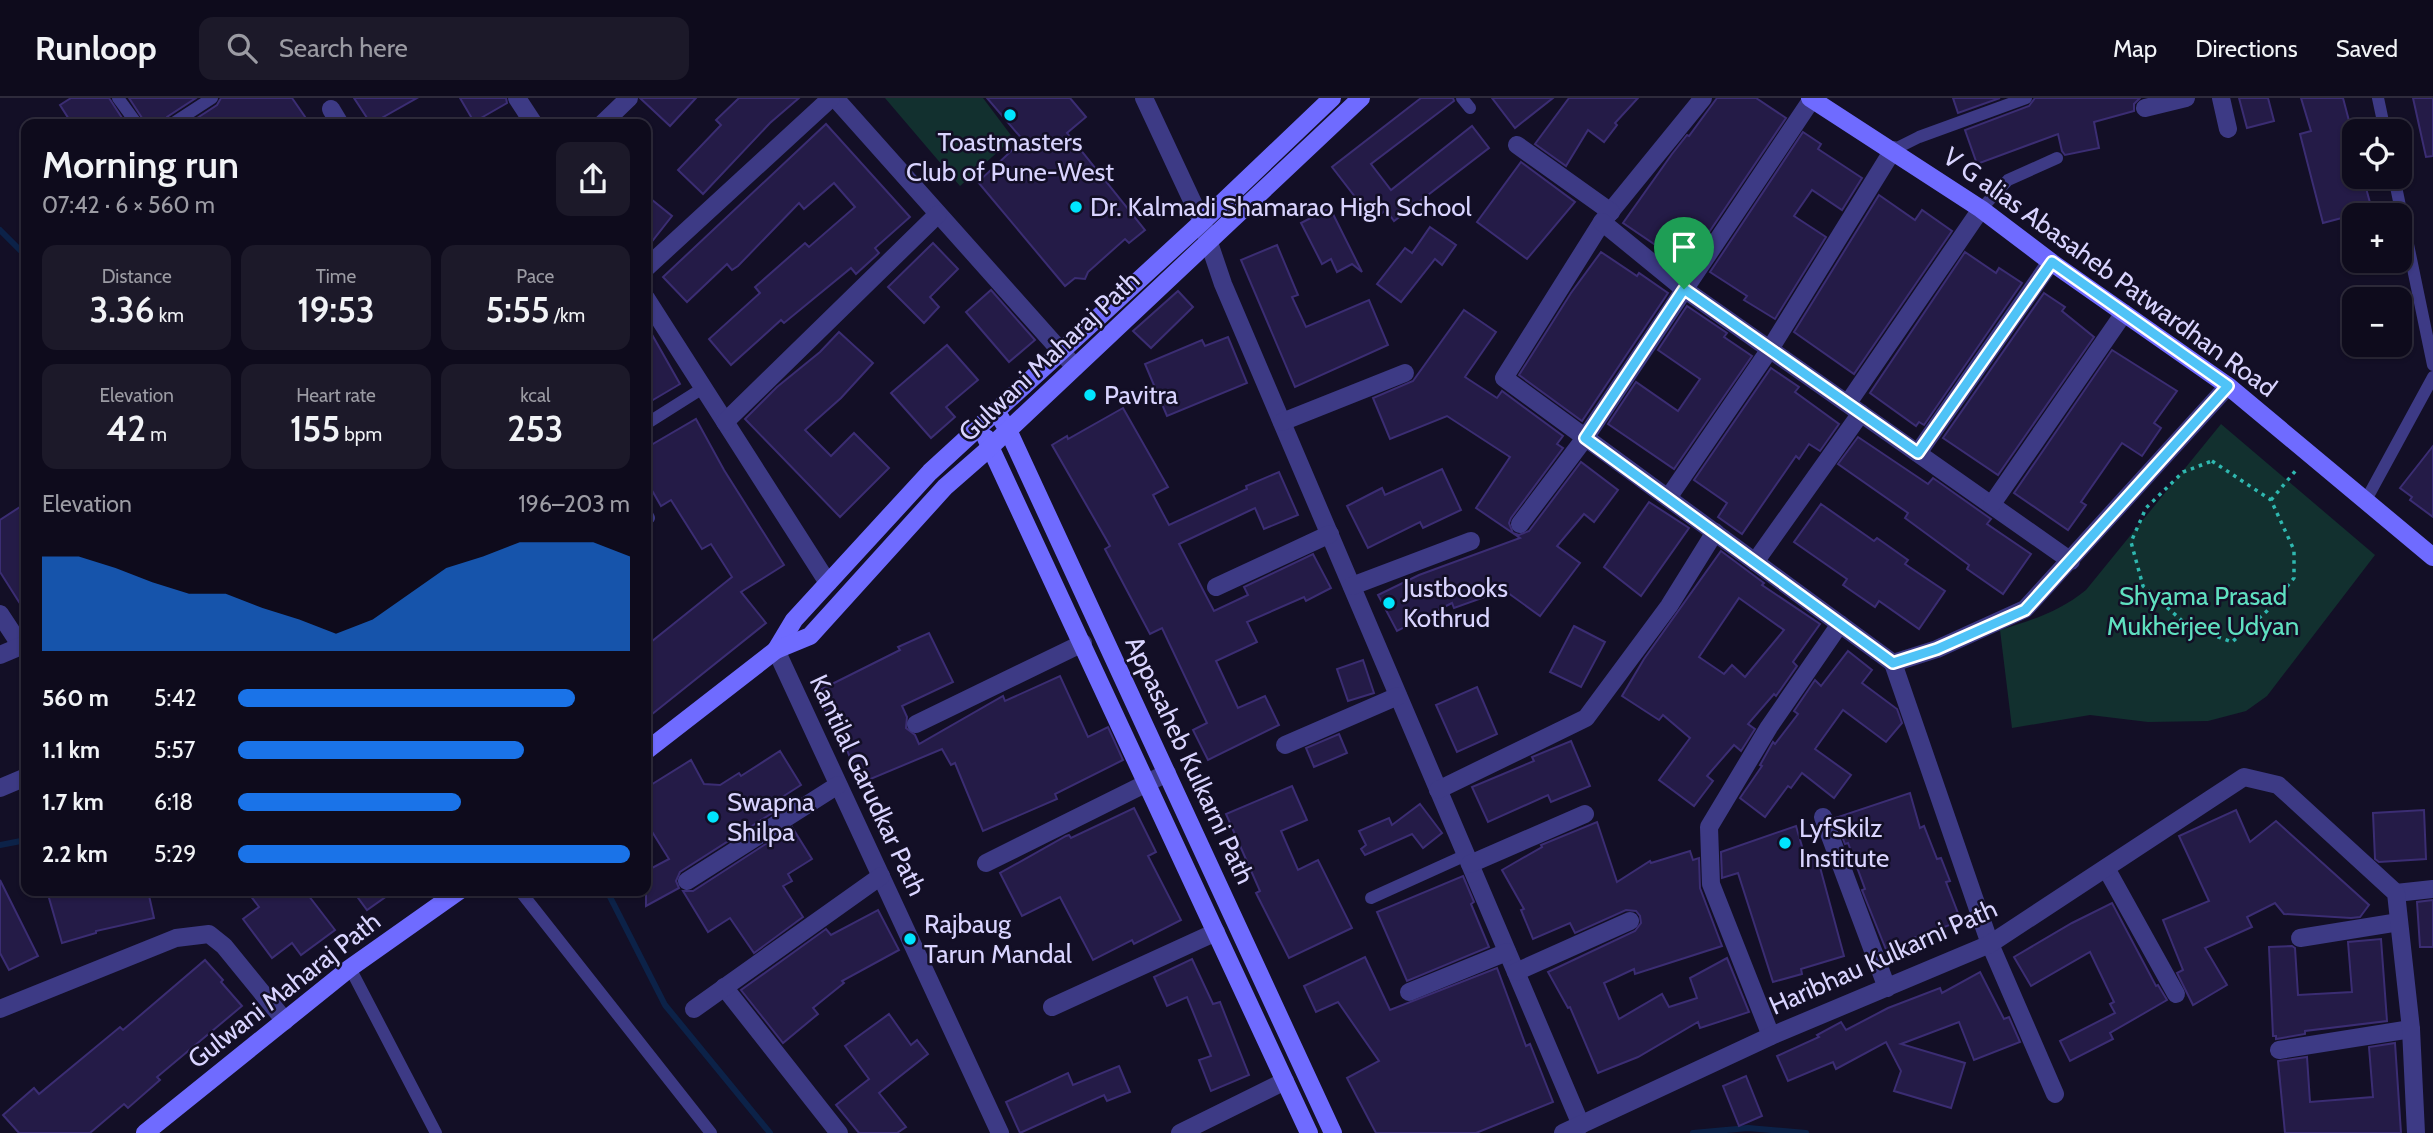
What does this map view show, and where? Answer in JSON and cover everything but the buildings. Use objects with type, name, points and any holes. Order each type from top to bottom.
[{"type":"street","points":[[517,98],[531,119]]},
{"type":"street","points":[[607,119],[629,98]]},
{"type":"street","points":[[651,263],[833,98],[1075,367]]},
{"type":"street","points":[[1144,98],[1202,222],[1223,284],[1581,1125]]},
{"type":"street","name":"Gulwani Maharaj Path","points":[[776,650],[794,620],[930,472],[1202,222],[1332,98]]},
{"type":"street","name":"Gulwani Maharaj Path","points":[[651,747],[776,650],[810,636],[945,487],[1361,98]]},
{"type":"street","points":[[1703,98],[1606,217],[1504,377],[1893,663],[1990,944],[2055,1094]]},
{"type":"street","points":[[1520,524],[1585,438],[1811,98]]},
{"type":"street","name":"V G alias Abasaheb Patwardhan Road","points":[[1811,98],[1981,209],[2228,386],[2433,557]]},
{"type":"street","points":[[2145,108],[2186,98]]},
{"type":"street","points":[[2221,98],[2228,129]]},
{"type":"street","points":[[1517,145],[1606,217],[1684,289],[2071,561]]},
{"type":"street","points":[[1668,498],[1770,349],[1893,150]]},
{"type":"street","points":[[1755,562],[1981,209]]},
{"type":"street","points":[[725,422],[938,214]]},
{"type":"street","points":[[1918,453],[2052,262]]},
{"type":"street","points":[[651,306],[828,583]]},
{"type":"street","points":[[1992,505],[2124,313]]},
{"type":"street","points":[[1282,422],[1405,373]]},
{"type":"street","points":[[1893,663],[1937,649],[2025,610],[2228,386]]},
{"type":"street","name":"Appasaheb Kulkarni Path","points":[[996,411],[1008,430],[1333,1133]]},
{"type":"street","name":"Appasaheb Kulkarni Path","points":[[979,427],[991,446],[1309,1133]]},
{"type":"street","points":[[1438,790],[1586,718],[1669,606],[1715,532]]},
{"type":"street","points":[[1216,587],[1330,534]]},
{"type":"street","points":[[1352,586],[1471,541]]},
{"type":"street","points":[[0,614],[21,642]]},
{"type":"street","points":[[1771,1036],[1711,884],[1709,827],[1769,727],[1840,624]]},
{"type":"street","points":[[916,724],[1083,643]]},
{"type":"street","points":[[0,655],[21,646]]},
{"type":"street","name":"Kantilal Garudkar Path","points":[[776,650],[1000,1133]]},
{"type":"street","points":[[1285,745],[1398,696]]},
{"type":"street","points":[[986,863],[1167,773]]},
{"type":"street","name":"Haribhau Kulkarni Path","points":[[1563,1133],[1771,1036],[1990,944],[2244,777],[2278,785],[2396,893]]},
{"type":"street","points":[[0,788],[21,779]]},
{"type":"street","points":[[687,881],[838,785]]},
{"type":"street","points":[[1468,860],[1585,814]]},
{"type":"street","points":[[1823,817],[1887,988]]},
{"type":"street","points":[[2106,868],[2176,994]]},
{"type":"street","points":[[694,1009],[881,876]]},
{"type":"street","points":[[2416,1133],[2411,1029],[2396,893],[2433,889]]},
{"type":"street","name":"Gulwani Maharaj Path","points":[[145,1133],[350,968],[452,896]]},
{"type":"street","points":[[1516,972],[1630,921]]},
{"type":"street","points":[[2300,938],[2399,922]]},
{"type":"street","points":[[1052,1007],[1216,932]]},
{"type":"street","points":[[0,1009],[176,938],[209,934],[223,946],[285,1021]]},
{"type":"street","points":[[1409,992],[1507,952]]},
{"type":"street","points":[[724,988],[839,1133]]},
{"type":"street","points":[[2279,1049],[2411,1029]]},
{"type":"street","points":[[1180,1133],[1285,1081]]},
{"type":"lane","points":[[118,98],[133,119]]},
{"type":"lane","points":[[180,119],[212,98]]},
{"type":"lane","points":[[1893,150],[1919,137],[2026,98]]},
{"type":"lane","points":[[2378,98],[2382,119]]},
{"type":"lane","points":[[1981,209],[2008,180],[2057,158]]},
{"type":"lane","points":[[2397,189],[2433,365]]},
{"type":"lane","points":[[2366,500],[2433,377]]},
{"type":"lane","points":[[651,421],[703,388]]},
{"type":"lane","points":[[1371,898],[1468,860]]},
{"type":"lane","points":[[524,896],[711,1133]]},
{"type":"lane","points":[[350,968],[436,1133]]},
{"type":"path","points":[[2271,500],[2311,453]]},
{"type":"path","points":[[2212,461],[2271,500],[2294,550],[2294,578],[2267,611],[2232,642],[2188,626],[2143,586],[2130,542],[2146,508],[2183,472],[2212,461]]},
{"type":"green space","points":[[885,98],[983,98],[1013,138],[960,186]]},
{"type":"green space","name":"Shyama Prasad Mukherjee Udyan","points":[[2221,424],[2375,555],[2267,696],[2246,711],[2208,721],[2148,722],[2090,715],[2012,728],[2000,630],[2055,610],[2086,590]]},
{"type":"waterway","points":[[0,230],[21,251]]},
{"type":"waterway","points":[[0,845],[21,841]]},
{"type":"waterway","points":[[610,896],[665,1005],[770,1133]]},
{"type":"waterway","points":[[1693,1133],[1748,1128],[1806,1133]]},
{"type":"place","name":"Toastmasters Club of Pune-West","points":[[1010,115]]},
{"type":"place","name":"Dr. Kalmadi Shamarao High School","points":[[1076,207]]},
{"type":"place","name":"Pavitra","points":[[1090,395]]},
{"type":"place","name":"Justbooks Kothrud","points":[[1389,603]]},
{"type":"place","name":"Swapna Shilpa","points":[[713,817]]},
{"type":"place","name":"LyfSkilz Institute","points":[[1785,843]]},
{"type":"place","name":"Rajbaug Tarun Mandal","points":[[910,939]]},
{"type":"route","points":[[2052,262],[2228,386],[2025,610],[1937,649],[1893,663],[1585,438],[1684,289],[1918,453],[2052,262]]}]
